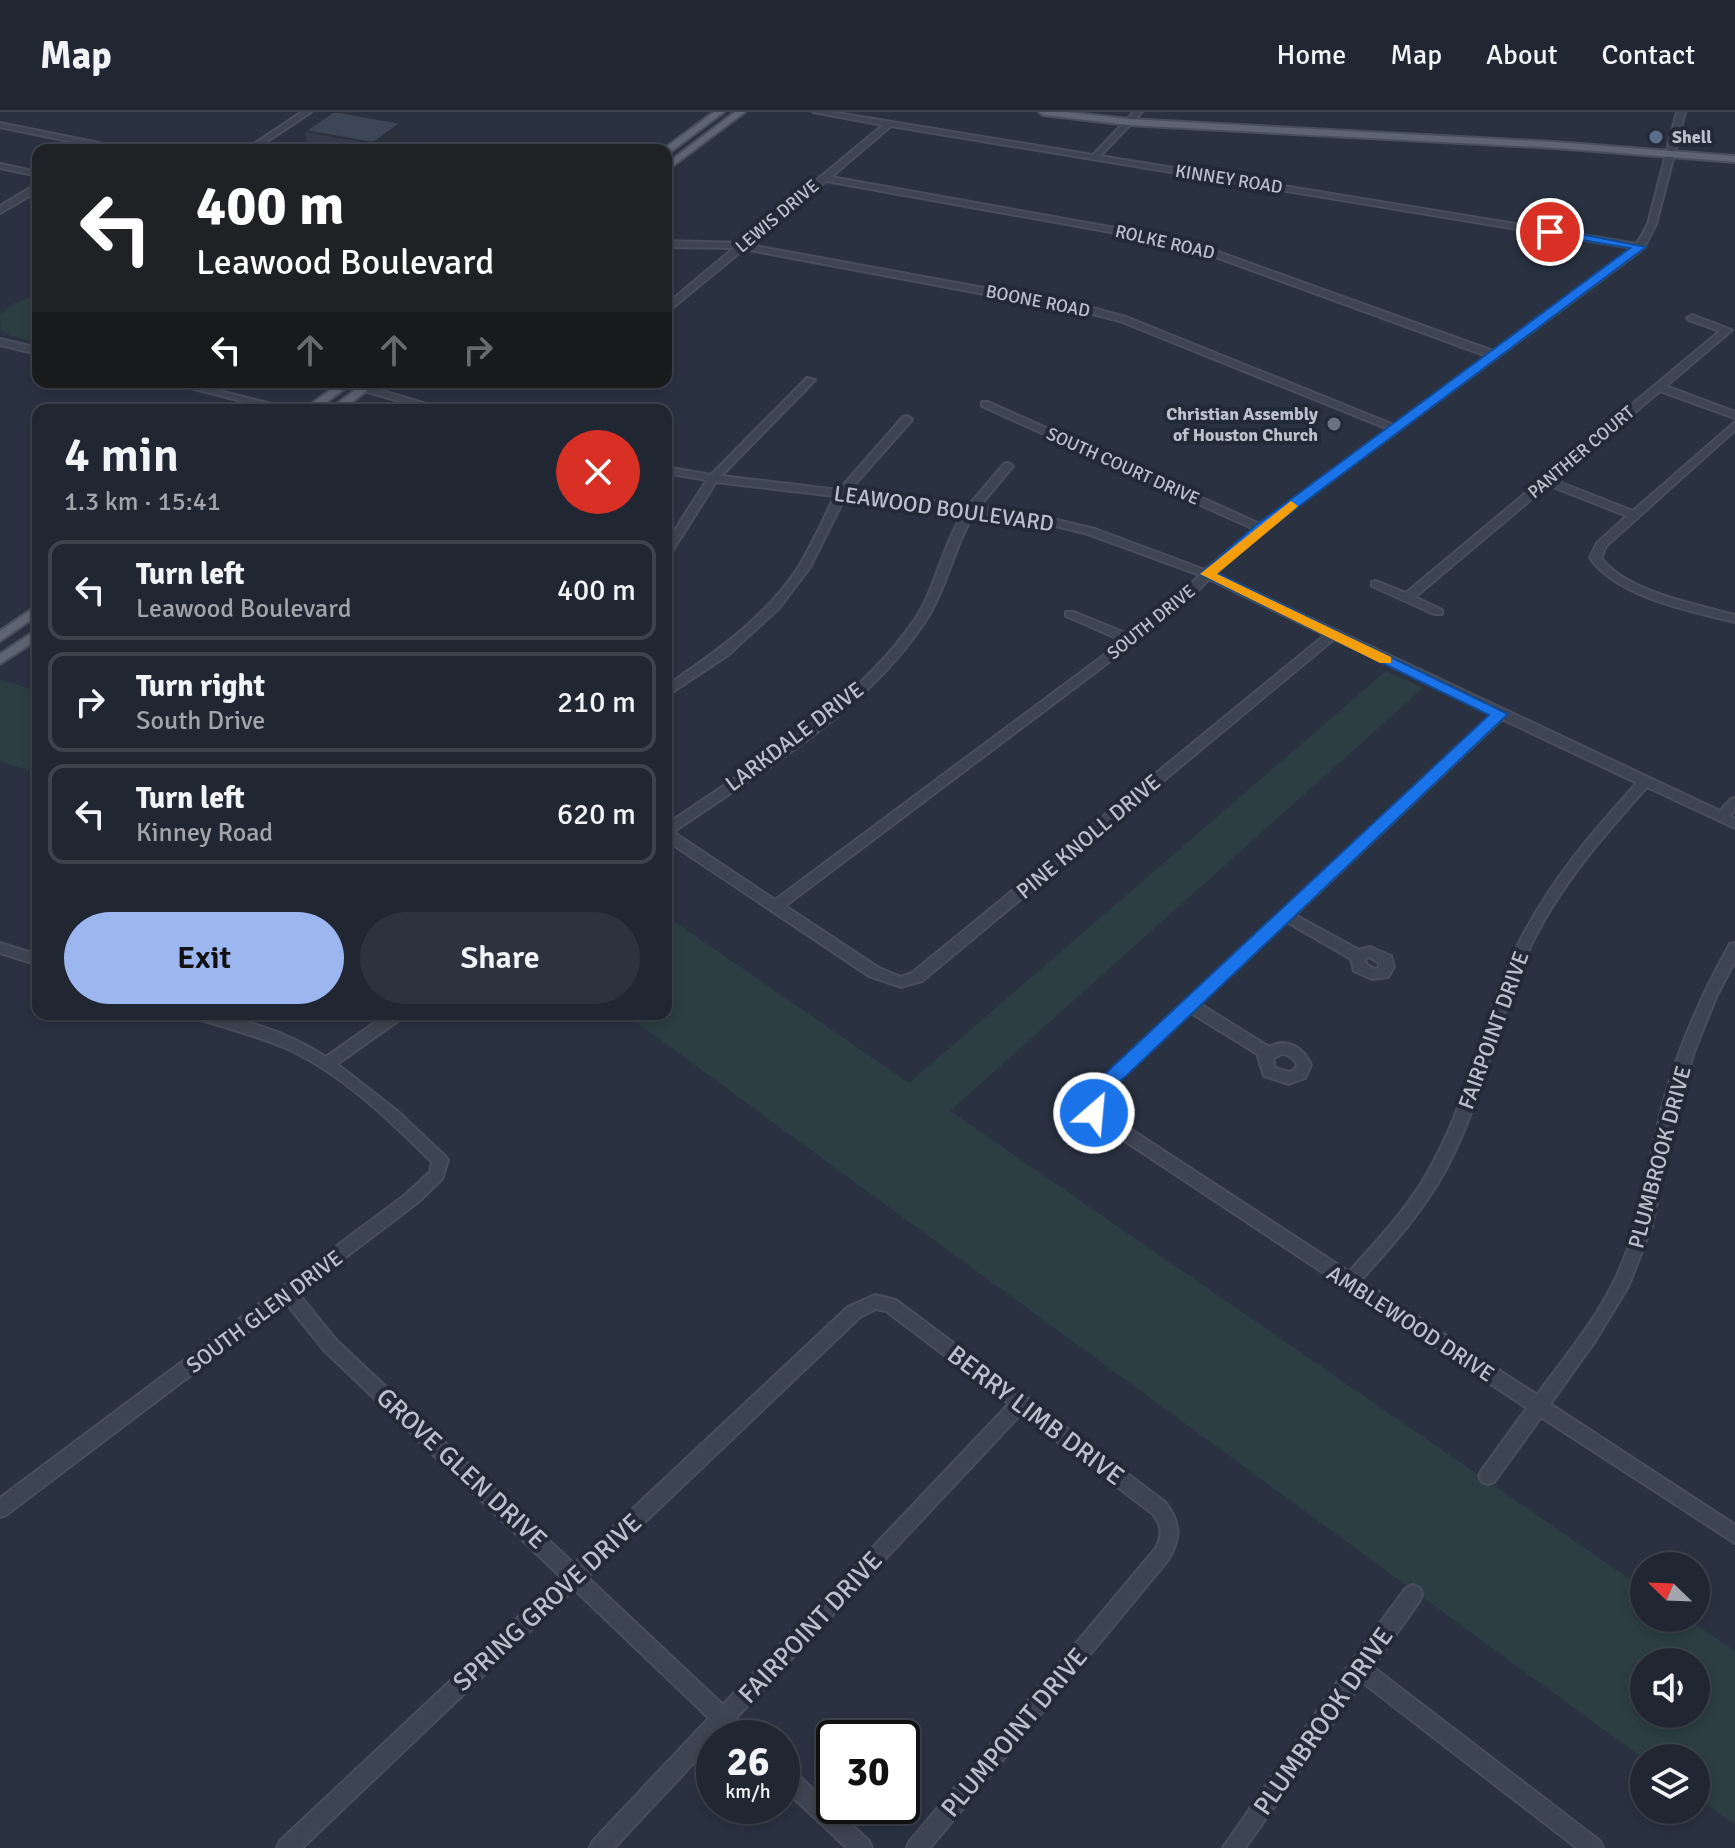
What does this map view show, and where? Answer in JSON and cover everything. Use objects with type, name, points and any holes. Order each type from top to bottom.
[{"type":"main road","points":[[672,147],[720,112]]},
{"type":"main road","points":[[672,164],[741,112]]},
{"type":"main road","points":[[1043,112],[1088,117],[1134,117],[1735,151]]},
{"type":"main road","points":[[1102,112],[1134,117]]},
{"type":"main road","points":[[698,128],[715,132]]},
{"type":"main road","points":[[1672,149],[1735,159]]},
{"type":"main road","points":[[317,404],[339,388]]},
{"type":"main road","points":[[343,404],[364,388]]},
{"type":"main road","points":[[0,637],[32,613]]},
{"type":"main road","points":[[0,660],[32,637]]},
{"type":"street","points":[[258,144],[307,112]]},
{"type":"street","name":"KINNEY ROAD","points":[[817,112],[1640,247]]},
{"type":"street","points":[[1640,247],[1648,235],[1681,112]]},
{"type":"street","points":[[1095,157],[1134,117]]},
{"type":"street","name":"LEWIS DRIVE","points":[[672,305],[889,124]]},
{"type":"street","points":[[0,125],[93,144]]},
{"type":"street","points":[[0,166],[32,173]]},
{"type":"street","name":"ROLKE ROAD","points":[[823,178],[1185,243],[1494,355]]},
{"type":"street","points":[[0,210],[32,190]]},
{"type":"street","name":"BOONE ROAD","points":[[672,244],[742,246],[1123,319],[1393,428]]},
{"type":"street","name":"SOUTH DRIVE","points":[[776,906],[1174,608],[1207,574],[1261,528],[1640,247]]},
{"type":"street","name":"PANTHER COURT","points":[[1407,598],[1727,330],[1692,318]]},
{"type":"street","points":[[0,342],[32,350]]},
{"type":"street","points":[[672,544],[713,479],[810,380]]},
{"type":"street","points":[[1659,387],[1735,415]]},
{"type":"street","points":[[197,388],[265,404]]},
{"type":"street","points":[[377,388],[423,404]]},
{"type":"street","name":"SOUTH COURT DRIVE","points":[[985,404],[1261,528]]},
{"type":"street","points":[[672,688],[724,652],[775,606],[804,567],[842,493],[907,419]]},
{"type":"street","points":[[1735,425],[1601,545],[1595,558],[1598,566],[1617,579],[1735,619]]},
{"type":"street","name":"LARKDALE DRIVE","points":[[672,828],[839,707],[873,677],[918,623],[934,595],[962,525],[1008,466]]},
{"type":"street","name":"LEAWOOD BOULEVARD","points":[[672,471],[713,479],[973,508],[1055,522],[1141,548],[1207,574],[1735,824]]},
{"type":"street","points":[[1547,481],[1633,515]]},
{"type":"street","points":[[1376,584],[1438,612]]},
{"type":"street","points":[[1070,614],[1131,640]]},
{"type":"street","name":"PINE KNOLL DRIVE","points":[[776,906],[887,979],[901,982],[917,977],[1332,635]]},
{"type":"street","points":[[1268,1053],[1190,1005],[1500,714]]},
{"type":"street","name":"FAIRPOINT DRIVE","points":[[1349,1283],[1417,1204],[1444,1158],[1500,1001],[1538,919],[1587,846],[1645,782]]},
{"type":"street","points":[[1721,818],[1735,802]]},
{"type":"street","points":[[672,836],[776,906]]},
{"type":"street","points":[[1285,915],[1358,956]]},
{"type":"street","points":[[0,948],[32,958]]},
{"type":"street","name":"PLUMBROOK DRIVE","points":[[1488,1476],[1608,1308],[1629,1268],[1644,1225],[1670,1107],[1685,1059],[1710,995],[1735,948]]},
{"type":"street","name":"AMBLEWOOD DRIVE","points":[[1190,1005],[1101,1089],[1094,1113],[1735,1535]]},
{"type":"street","points":[[218,1020],[297,1047],[325,1065],[389,1020]]},
{"type":"street","name":"SOUTH GLEN DRIVE","points":[[0,1509],[422,1191],[437,1175],[440,1160],[423,1143],[325,1065]]},
{"type":"street","name":"GROVE GLEN DRIVE","points":[[288,1293],[330,1345],[727,1720]]},
{"type":"street","name":"BERRY LIMB DRIVE","points":[[807,1356],[854,1312],[875,1302],[890,1305],[1159,1508],[1171,1522],[1171,1538],[1162,1554],[1111,1615]]},
{"type":"street","name":"SPRING GROVE DRIVE","points":[[287,1848],[807,1356]]},
{"type":"street","name":"FAIRPOINT DRIVE","points":[[600,1848],[1020,1404]]},
{"type":"street","name":"PLUMBROOK DRIVE","points":[[1233,1848],[1413,1594]]},
{"type":"street","name":"PLUMPOINT DRIVE","points":[[917,1848],[1111,1615]]},
{"type":"street","points":[[1359,1668],[1593,1848]]},
{"type":"street","points":[[800,1791],[862,1848]]},
{"type":"shaded area","points":[[32,296],[32,341],[1,330],[0,315],[13,304]]},
{"type":"shaded area","points":[[1386,671],[1423,688],[950,1111],[1630,1579],[1630,1632],[1707,1632],[1735,1651],[1735,1825],[1710,1807],[1710,1744],[1630,1744],[1630,1749],[633,1020],[672,1020],[672,920],[909,1083]]},
{"type":"shaded area","points":[[0,680],[32,689],[32,771],[0,762]]},
{"type":"building","points":[[333,112],[401,123],[373,143],[305,131]]},
{"type":"slow traffic","points":[[1291,506],[1207,574],[1385,660]]},
{"type":"place","name":"Shell","points":[[1656,137]]},
{"type":"place","name":"Christian Assembly of Houston Church","points":[[1334,424]]},
{"type":"route","points":[[1094,1113],[1094,1100],[1101,1089],[1500,714],[1207,574],[1261,528],[1393,428],[1640,247],[1550,232]]}]
